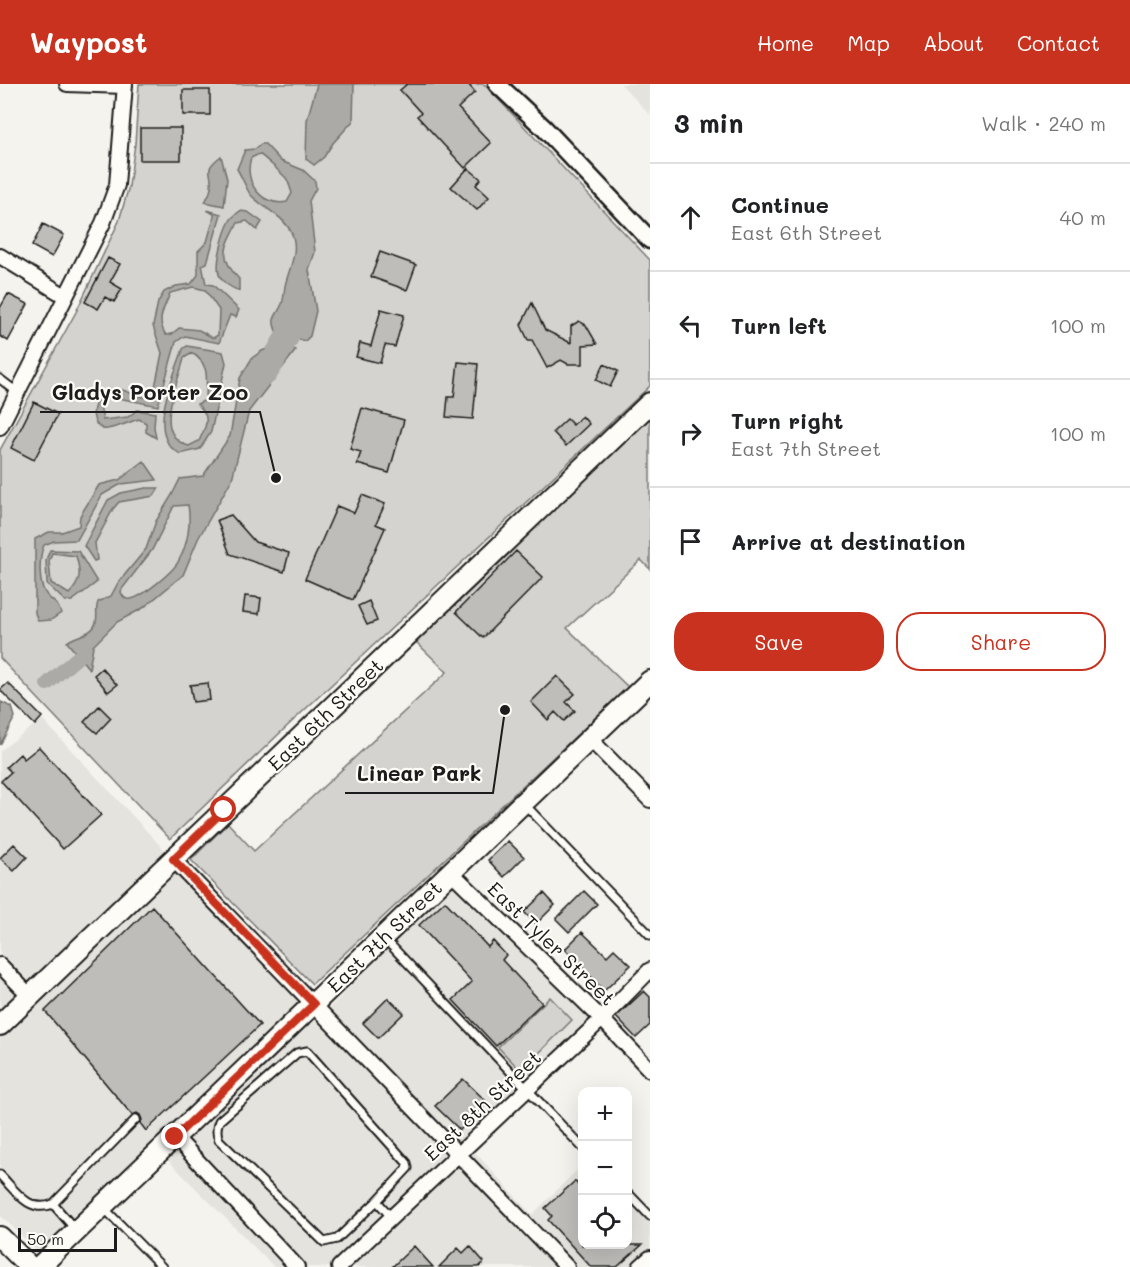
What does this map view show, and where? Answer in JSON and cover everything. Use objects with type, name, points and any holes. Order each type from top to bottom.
[{"type":"main road","name":"East 6th Street","points":[[0,1025],[650,403]]},
{"type":"main road","name":"East 7th Street","points":[[39,1267],[650,681]]},
{"type":"main road","points":[[0,1237],[30,1267]]},
{"type":"street","points":[[0,427],[103,223],[117,185],[125,85],[67,84]]},
{"type":"street","points":[[505,87],[650,240]]},
{"type":"street","points":[[0,256],[65,296]]},
{"type":"street","points":[[590,739],[650,800]]},
{"type":"street","points":[[173,859],[567,1267]]},
{"type":"street","name":"East Tyler Street","points":[[451,872],[602,1019],[650,1070]]},
{"type":"street","points":[[0,966],[30,996]]},
{"type":"street","name":"East 8th Street","points":[[339,1267],[602,1019],[650,970]]},
{"type":"street","points":[[175,1137],[297,1267]]},
{"type":"street","points":[[640,1267],[650,1258]]},
{"type":"lane","points":[[0,379],[17,392]]},
{"type":"lane","points":[[531,811],[650,935]]},
{"type":"lane","points":[[383,937],[578,1143]]},
{"type":"lane","points":[[307,1051],[407,1162],[408,1168],[377,1201],[337,1239],[324,1242],[219,1140],[216,1133],[219,1121],[297,1053],[307,1051]]},
{"type":"lane","points":[[0,1175],[27,1202],[44,1208],[53,1204],[136,1119]]},
{"type":"lane","points":[[629,1195],[650,1216]]},
{"type":"lane","points":[[377,1201],[391,1217]]},
{"type":"lane","points":[[53,1204],[76,1231]]},
{"type":"lane","points":[[103,1206],[162,1267]]},
{"type":"shaded area","points":[[139,84],[484,84],[650,260],[650,386],[170,839],[0,658],[0,450],[76,312],[119,221],[129,186],[135,144]]},
{"type":"shaded area","points":[[317,84],[354,84],[353,121],[324,157],[314,165],[306,159],[307,120]]},
{"type":"shaded area","points":[[621,84],[650,84],[650,115]]},
{"type":"shaded area","points":[[265,144],[281,161],[303,170],[315,181],[316,188],[309,201],[315,252],[309,270],[316,311],[310,336],[305,341],[277,333],[275,328],[274,320],[283,302],[294,246],[287,226],[250,194],[237,169],[245,150],[255,149]],"holes":[[[259,154],[287,180],[292,193],[287,202],[269,200],[256,191],[249,167],[251,158]]]},
{"type":"shaded area","points":[[221,156],[227,179],[224,206],[205,202],[211,189],[210,168]]},
{"type":"shaded area","points":[[207,210],[221,214],[207,263],[202,265],[206,284],[213,285],[239,310],[236,317],[230,315],[219,343],[185,336],[176,342],[158,406],[108,396],[100,406],[103,420],[128,417],[137,410],[155,413],[156,438],[146,432],[146,423],[139,419],[103,429],[98,426],[93,415],[98,397],[102,393],[118,389],[140,396],[153,397],[162,353],[153,326],[158,302],[164,292],[176,286],[191,284],[198,275],[198,251],[207,242],[214,214]],"holes":[[[193,287],[205,290],[219,310],[218,335],[213,338],[199,330],[179,328],[172,334],[166,335],[161,319],[170,293]]]},
{"type":"shaded area","points":[[240,211],[248,212],[262,222],[257,230],[247,221],[238,223],[227,245],[226,258],[239,279],[239,291],[228,286],[220,277],[218,265],[220,249],[228,226],[232,218]]},
{"type":"shaded area","points":[[280,344],[296,350],[249,411],[232,479],[198,539],[183,575],[143,608],[117,622],[93,646],[89,669],[67,642],[88,632],[94,626],[97,619],[98,602],[111,596],[118,583],[146,549],[156,521],[180,479],[203,476],[230,436],[240,378],[252,358]],"holes":[[[188,505],[187,540],[176,565],[147,591],[132,599],[125,598],[121,592],[122,589],[152,550],[174,506]]]},
{"type":"shaded area","points":[[187,346],[223,352],[226,363],[211,432],[200,449],[180,454],[169,445],[164,435],[163,423],[167,397],[183,349]],"holes":[[[192,353],[205,368],[206,400],[197,404],[205,413],[206,422],[199,441],[189,446],[178,440],[171,431],[170,408],[184,358]]]},
{"type":"shaded area","points":[[650,416],[650,569],[641,560],[567,628],[628,687],[312,984],[191,860],[228,823],[254,851],[447,672],[414,640]]},
{"type":"shaded area","points":[[144,461],[157,480],[121,484],[102,495],[77,540],[54,541],[44,545],[40,563],[43,589],[61,613],[51,620],[38,621],[35,613],[35,539],[49,532],[62,532],[79,526],[80,516],[99,485],[119,480]]},
{"type":"shaded area","points":[[159,488],[154,496],[119,502],[113,509],[95,543],[97,560],[94,561],[84,546],[108,500],[121,493]]},
{"type":"shaded area","points":[[50,550],[78,551],[97,582],[72,601],[65,601],[47,584],[46,560]],"holes":[[[52,553],[76,556],[79,577],[69,594],[51,583],[49,561]]]},
{"type":"shaded area","points":[[1,702],[12,707],[15,717],[0,745]]},
{"type":"shaded area","points":[[42,719],[173,859],[328,1009],[451,885],[596,1024],[474,1151],[532,1215],[578,1169],[578,1249],[632,1249],[632,1203],[650,1219],[650,1267],[274,1267],[152,1144],[38,1252],[0,1215],[0,751]]},
{"type":"shaded area","points":[[550,997],[572,1020],[521,1071],[498,1047]]},
{"type":"building","points":[[407,84],[468,84],[475,92],[458,108],[491,143],[465,168],[417,116],[421,113],[400,90]]},
{"type":"building","points":[[183,90],[210,90],[210,115],[183,115]]},
{"type":"building","points":[[140,128],[181,128],[181,160],[140,160]]},
{"type":"building","points":[[468,168],[481,179],[476,185],[489,197],[477,210],[451,187]]},
{"type":"building","points":[[43,224],[64,235],[52,257],[32,246]]},
{"type":"building","points":[[380,252],[416,265],[407,290],[371,277]]},
{"type":"building","points":[[108,258],[120,264],[110,282],[122,289],[114,302],[105,297],[98,309],[85,302]]},
{"type":"building","points":[[8,294],[28,304],[8,341],[0,336],[0,308]]},
{"type":"building","points":[[532,303],[545,330],[571,343],[571,326],[579,321],[586,325],[597,344],[583,345],[583,364],[568,364],[561,360],[547,368],[521,325]]},
{"type":"building","points":[[381,309],[404,315],[395,347],[385,345],[380,363],[356,357],[360,343],[371,346]]},
{"type":"building","points":[[458,362],[478,364],[473,419],[446,417],[448,397],[454,397]]},
{"type":"building","points":[[604,364],[618,371],[610,387],[596,380]]},
{"type":"building","points":[[34,402],[58,414],[34,460],[11,448]]},
{"type":"building","points":[[362,408],[404,420],[389,473],[357,464],[361,452],[350,449]]},
{"type":"building","points":[[582,416],[589,424],[566,446],[553,432],[567,419],[573,425]]},
{"type":"building","points":[[362,495],[385,504],[376,524],[385,528],[353,600],[305,579],[337,506],[354,513]]},
{"type":"building","points":[[231,515],[255,542],[289,553],[284,572],[230,554],[217,520]]},
{"type":"building","points":[[516,551],[543,577],[483,638],[456,612]]},
{"type":"building","points":[[245,596],[261,598],[259,614],[243,612]]},
{"type":"building","points":[[369,601],[377,621],[367,625],[358,606]]},
{"type":"building","points":[[102,668],[117,685],[108,692],[94,675]]},
{"type":"building","points":[[557,676],[575,694],[566,702],[575,711],[564,721],[555,712],[548,720],[531,702]]},
{"type":"building","points":[[8,683],[42,717],[35,725],[0,690]]},
{"type":"building","points":[[208,683],[210,700],[193,702],[190,685]]},
{"type":"building","points":[[99,706],[111,718],[97,733],[84,722]]},
{"type":"building","points":[[39,747],[101,815],[63,849],[1,781],[11,772],[6,767],[20,754],[24,759]]},
{"type":"building","points":[[508,841],[524,857],[504,877],[488,860]]},
{"type":"building","points":[[14,844],[27,857],[14,871],[0,858]]},
{"type":"building","points":[[584,891],[597,904],[569,932],[556,919]]},
{"type":"building","points":[[544,893],[555,905],[536,924],[524,912]]},
{"type":"building","points":[[445,901],[488,947],[493,941],[506,955],[502,960],[542,1003],[496,1046],[453,1000],[472,982],[419,925]]},
{"type":"building","points":[[152,906],[260,1025],[146,1131],[140,1123],[142,1120],[140,1115],[137,1113],[132,1115],[45,1011]]},
{"type":"building","points":[[582,932],[607,956],[614,949],[631,965],[604,991],[565,949]]},
{"type":"building","points":[[644,991],[650,997],[650,1025],[636,1038],[616,1017]]},
{"type":"building","points":[[388,998],[404,1013],[378,1038],[363,1023]]},
{"type":"building","points":[[463,1079],[488,1103],[460,1130],[435,1106]]},
{"type":"building","points":[[575,1181],[578,1185],[578,1249],[632,1249],[632,1245],[642,1245],[617,1267],[591,1267],[548,1220],[552,1216],[545,1208]]},
{"type":"building","points":[[414,1246],[433,1267],[392,1267]]},
{"type":"building","points":[[470,1246],[484,1262],[479,1267],[439,1267],[458,1248],[463,1253]]},
{"type":"waterway","points":[[266,373],[287,337],[296,307]]},
{"type":"waterway","points":[[47,684],[78,657]]},
{"type":"place","name":"Gladys Porter Zoo","points":[[276,478]]},
{"type":"place","name":"Linear Park","points":[[505,710]]},
{"type":"route","points":[[175,1137],[314,1004],[173,859],[224,810]]}]
